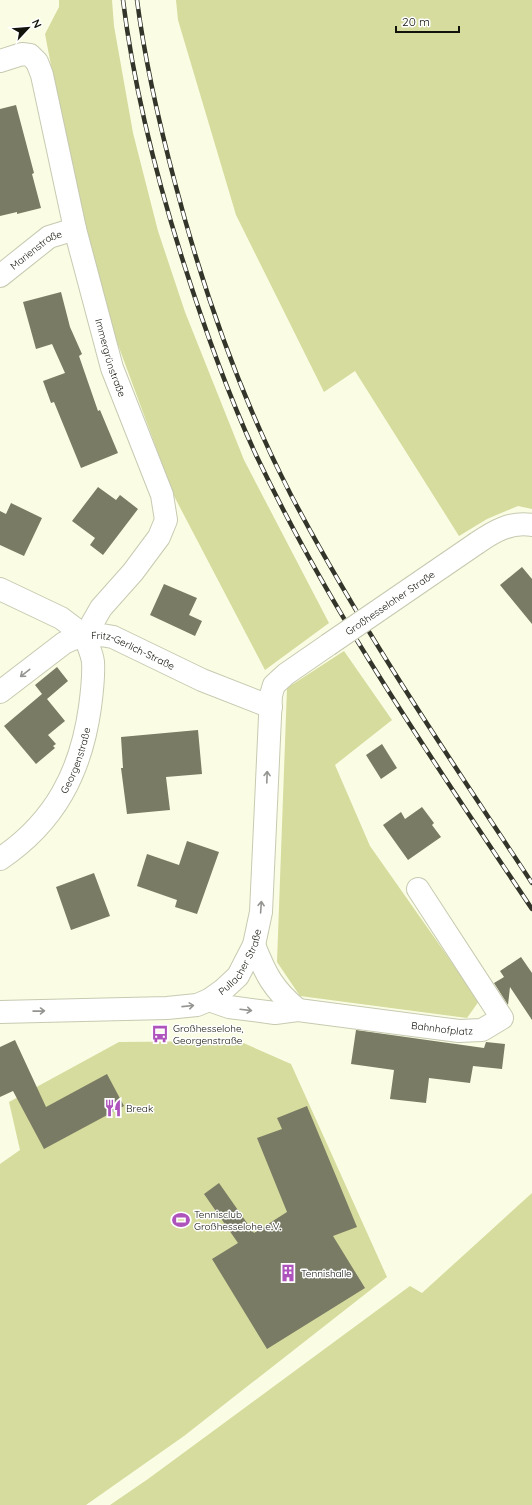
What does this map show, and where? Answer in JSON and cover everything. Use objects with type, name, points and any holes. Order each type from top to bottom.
[{"type":"street","name":"Immergrünstraße","points":[[0,61],[22,54],[30,55],[37,62],[42,75],[74,229],[112,368],[162,495],[166,520],[159,537],[133,572],[101,608],[85,636]]},
{"type":"street","name":"Marienstraße","points":[[0,276],[49,237],[74,229]]},
{"type":"street","name":"Großhesseloher Straße","points":[[271,707],[274,685],[286,674],[496,530],[512,525],[532,525]]},
{"type":"street","name":"Fritz-Gerlich-Straße","points":[[0,589],[61,618],[85,636],[101,634],[113,637],[202,680],[271,707]]},
{"type":"street","points":[[0,692],[64,643],[73,638],[85,636]]},
{"type":"street","name":"Georgenstraße","points":[[0,859],[28,837],[47,816],[63,794],[73,774],[87,728],[93,689],[92,661],[85,636]]},
{"type":"street","name":"Pullacher Straße","points":[[0,1012],[167,1008],[197,1005],[209,1000],[224,990],[238,976],[254,945],[261,912],[271,707]]},
{"type":"street","name":"Bahnhofplatz","points":[[209,1000],[229,1007],[276,1013],[298,1010],[459,1031],[482,1030],[502,1018],[418,890]]},
{"type":"street","points":[[254,945],[266,975],[272,985],[283,998],[298,1010]]},
{"type":"green space","points":[[59,0],[112,0],[114,26],[133,133],[158,231],[185,312],[244,460],[329,623],[265,670],[174,496],[117,342],[81,221],[45,34],[59,7]]},
{"type":"green space","points":[[176,0],[532,0],[532,509],[518,506],[487,519],[459,536],[355,371],[324,392],[236,215],[178,20]]},
{"type":"green space","points":[[344,651],[392,720],[335,765],[370,846],[479,1001],[467,1018],[300,996],[277,962],[287,688]]},
{"type":"green space","name":"Tennisclub Großhesselohe e.V.","points":[[239,1041],[291,1064],[387,1277],[184,1436],[86,1505],[0,1505],[0,1164],[20,1150],[9,1102],[119,1042]]},
{"type":"green space","points":[[532,1193],[532,1505],[110,1505],[148,1479],[410,1286],[422,1293]]},
{"type":"building","points":[[16,105],[34,173],[32,174],[41,208],[17,214],[17,212],[0,216],[0,109]]},
{"type":"building","points":[[61,292],[70,327],[82,354],[79,356],[98,411],[100,410],[118,453],[81,468],[54,402],[51,403],[43,381],[65,373],[52,344],[36,349],[23,302]]},
{"type":"building","points":[[98,487],[116,500],[120,495],[138,509],[103,555],[90,545],[95,538],[72,521]]},
{"type":"building","points":[[11,503],[42,518],[24,556],[0,545],[0,511],[6,514]]},
{"type":"building","points":[[522,567],[532,579],[532,624],[500,585]]},
{"type":"building","points":[[164,584],[197,598],[189,615],[202,621],[195,636],[150,615]]},
{"type":"building","points":[[57,667],[68,681],[47,699],[65,721],[48,735],[56,744],[53,746],[55,748],[36,764],[4,726],[42,694],[35,685]]},
{"type":"building","points":[[198,730],[202,774],[166,777],[170,810],[127,814],[121,768],[123,768],[121,737]]},
{"type":"building","points":[[382,744],[397,768],[381,779],[366,755]]},
{"type":"building","points":[[422,807],[434,823],[432,825],[441,837],[408,860],[383,825],[401,812],[405,819]]},
{"type":"building","points":[[187,841],[219,852],[197,914],[175,907],[177,900],[137,886],[147,854],[179,865]]},
{"type":"building","points":[[94,873],[110,916],[71,930],[56,887]]},
{"type":"building","points":[[521,957],[532,973],[532,1020],[510,987],[508,1005],[494,983],[504,977],[500,971]]},
{"type":"building","points":[[356,1030],[484,1048],[486,1042],[505,1044],[502,1069],[473,1066],[470,1083],[429,1078],[426,1103],[390,1099],[394,1070],[351,1064]]},
{"type":"building","points":[[15,1040],[46,1107],[107,1074],[124,1106],[44,1149],[13,1091],[0,1097],[0,1047]]},
{"type":"building","name":"Tennishalle","points":[[307,1106],[357,1227],[333,1236],[365,1288],[267,1349],[212,1259],[238,1243],[204,1194],[219,1183],[254,1233],[287,1212],[257,1138],[282,1129],[277,1118]]},
{"type":"railway","points":[[123,0],[133,66],[147,132],[173,229],[216,359],[256,455],[317,573],[351,630],[458,799],[532,909]]},
{"type":"railway","points":[[137,0],[144,46],[158,115],[186,223],[224,342],[255,420],[291,495],[318,545],[376,644],[532,883]]},
{"type":"place","name":"Großhesselohe, Georgenstraße","points":[[160,1034]]},
{"type":"place","name":"Break","points":[[113,1108]]},
{"type":"place","name":"Tennisclub Großhesselohe e.V.","points":[[181,1220]]},
{"type":"place","name":"Tennishalle","points":[[288,1273]]}]
